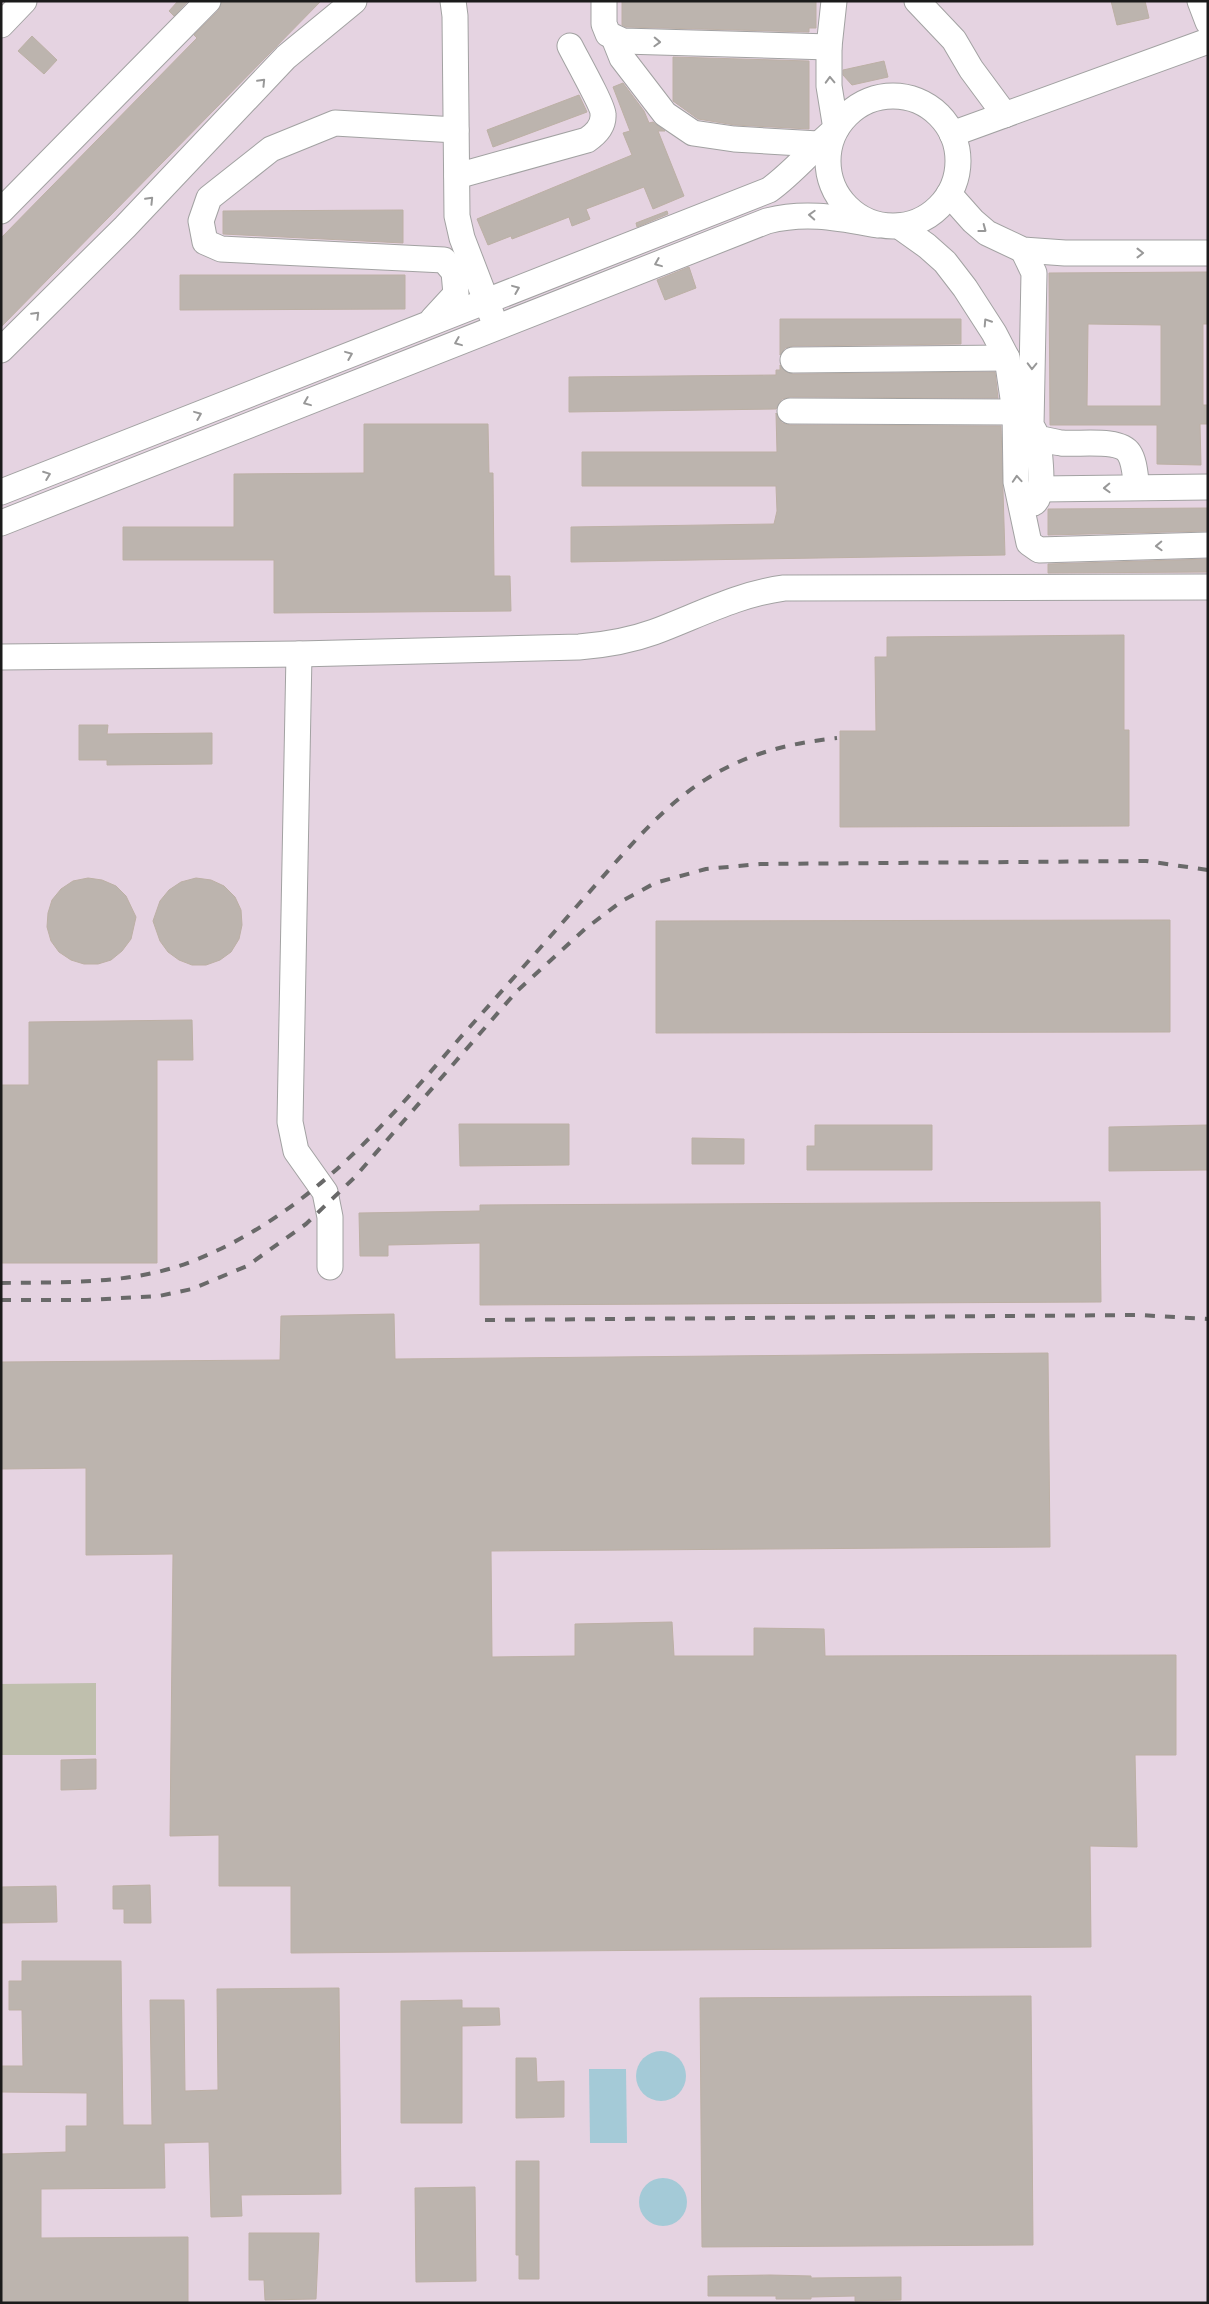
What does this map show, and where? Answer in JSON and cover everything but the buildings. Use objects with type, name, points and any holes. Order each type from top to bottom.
[{"type":"street","points":[[1,25],[24,1]]},
{"type":"street","points":[[1,211],[208,1]]},
{"type":"street","points":[[1,350],[125,226],[286,57],[354,1]]},
{"type":"street","points":[[453,1],[456,16],[456,130],[459,227],[496,327]]},
{"type":"street","points":[[604,1],[604,24],[608,34],[623,41],[830,47]]},
{"type":"street","points":[[834,1],[830,47],[827,136],[829,148],[828,168],[833,187],[849,208],[859,217],[888,225],[927,246],[945,262],[994,333],[1007,358],[1015,412],[1016,482],[1030,543],[1039,550],[1208,545]]},
{"type":"street","points":[[917,1],[954,40],[971,69],[1005,115]]},
{"type":"street","points":[[1200,1],[1208,22]]},
{"type":"street","points":[[614,38],[622,58],[665,114],[693,133],[734,139],[827,136]]},
{"type":"street","points":[[952,134],[1208,41]]},
{"type":"street","points":[[457,176],[587,140],[595,135],[600,128],[603,112],[570,46]]},
{"type":"street","points":[[1,492],[769,190],[786,178],[855,109],[866,102],[886,96],[906,98],[925,105],[941,118],[952,134],[958,154],[957,175],[949,194],[936,210],[919,221],[888,225],[828,216],[804,215],[767,222],[727,236],[1,523]]},
{"type":"street","points":[[427,324],[456,294],[454,272],[444,260],[221,249],[205,242],[202,222],[209,198],[271,149],[335,123],[456,130]]},
{"type":"street","points":[[949,194],[973,221],[987,233],[1024,250],[1065,253],[1208,253]]},
{"type":"street","points":[[717,210],[727,236]]},
{"type":"street","points":[[1021,509],[1036,503],[1040,489],[1038,438],[1031,425],[1034,273],[1024,250]]},
{"type":"street","points":[[793,360],[1007,358]]},
{"type":"street","points":[[790,411],[1015,412]]},
{"type":"street","points":[[1038,438],[1061,443],[1080,442],[1122,446],[1129,452],[1132,459],[1137,487]]},
{"type":"street","points":[[78,462],[88,489]]},
{"type":"street","points":[[1040,489],[1208,487]]},
{"type":"street","points":[[1,656],[299,654],[579,647],[617,643],[652,633],[746,595],[784,588],[1208,587]]},
{"type":"street","points":[[299,654],[290,1122],[296,1151],[325,1192],[330,1217],[330,1267]]},
{"type":"shaded area","points":[[1,1],[1208,1],[1208,2303],[1,2303]]},
{"type":"shaded area","points":[[96,1683],[96,1755],[1,1755],[1,1684]]},
{"type":"water","points":[[661,2051],[670,2053],[681,2062],[686,2076],[684,2085],[675,2096],[661,2101],[652,2099],[641,2090],[636,2076],[638,2067],[647,2056]]},
{"type":"water","points":[[589,2069],[626,2069],[627,2143],[590,2143]]},
{"type":"water","points":[[658,2178],[668,2178],[677,2182],[683,2188],[686,2193],[686,2211],[677,2222],[668,2226],[658,2226],[649,2222],[643,2216],[639,2207],[639,2197],[643,2188],[649,2182]]},
{"type":"railway","points":[[1,1283],[76,1282],[150,1274],[198,1259],[238,1240],[275,1218],[309,1193],[372,1136],[627,849],[674,803],[690,790],[723,769],[754,756],[787,746],[837,738]]},
{"type":"railway","points":[[1,1300],[87,1300],[159,1296],[192,1289],[247,1266],[306,1224],[354,1178],[517,991],[585,929],[622,901],[655,883],[706,869],[760,864],[1146,861],[1208,870]]},
{"type":"railway","points":[[485,1320],[1139,1315],[1208,1319]]}]
